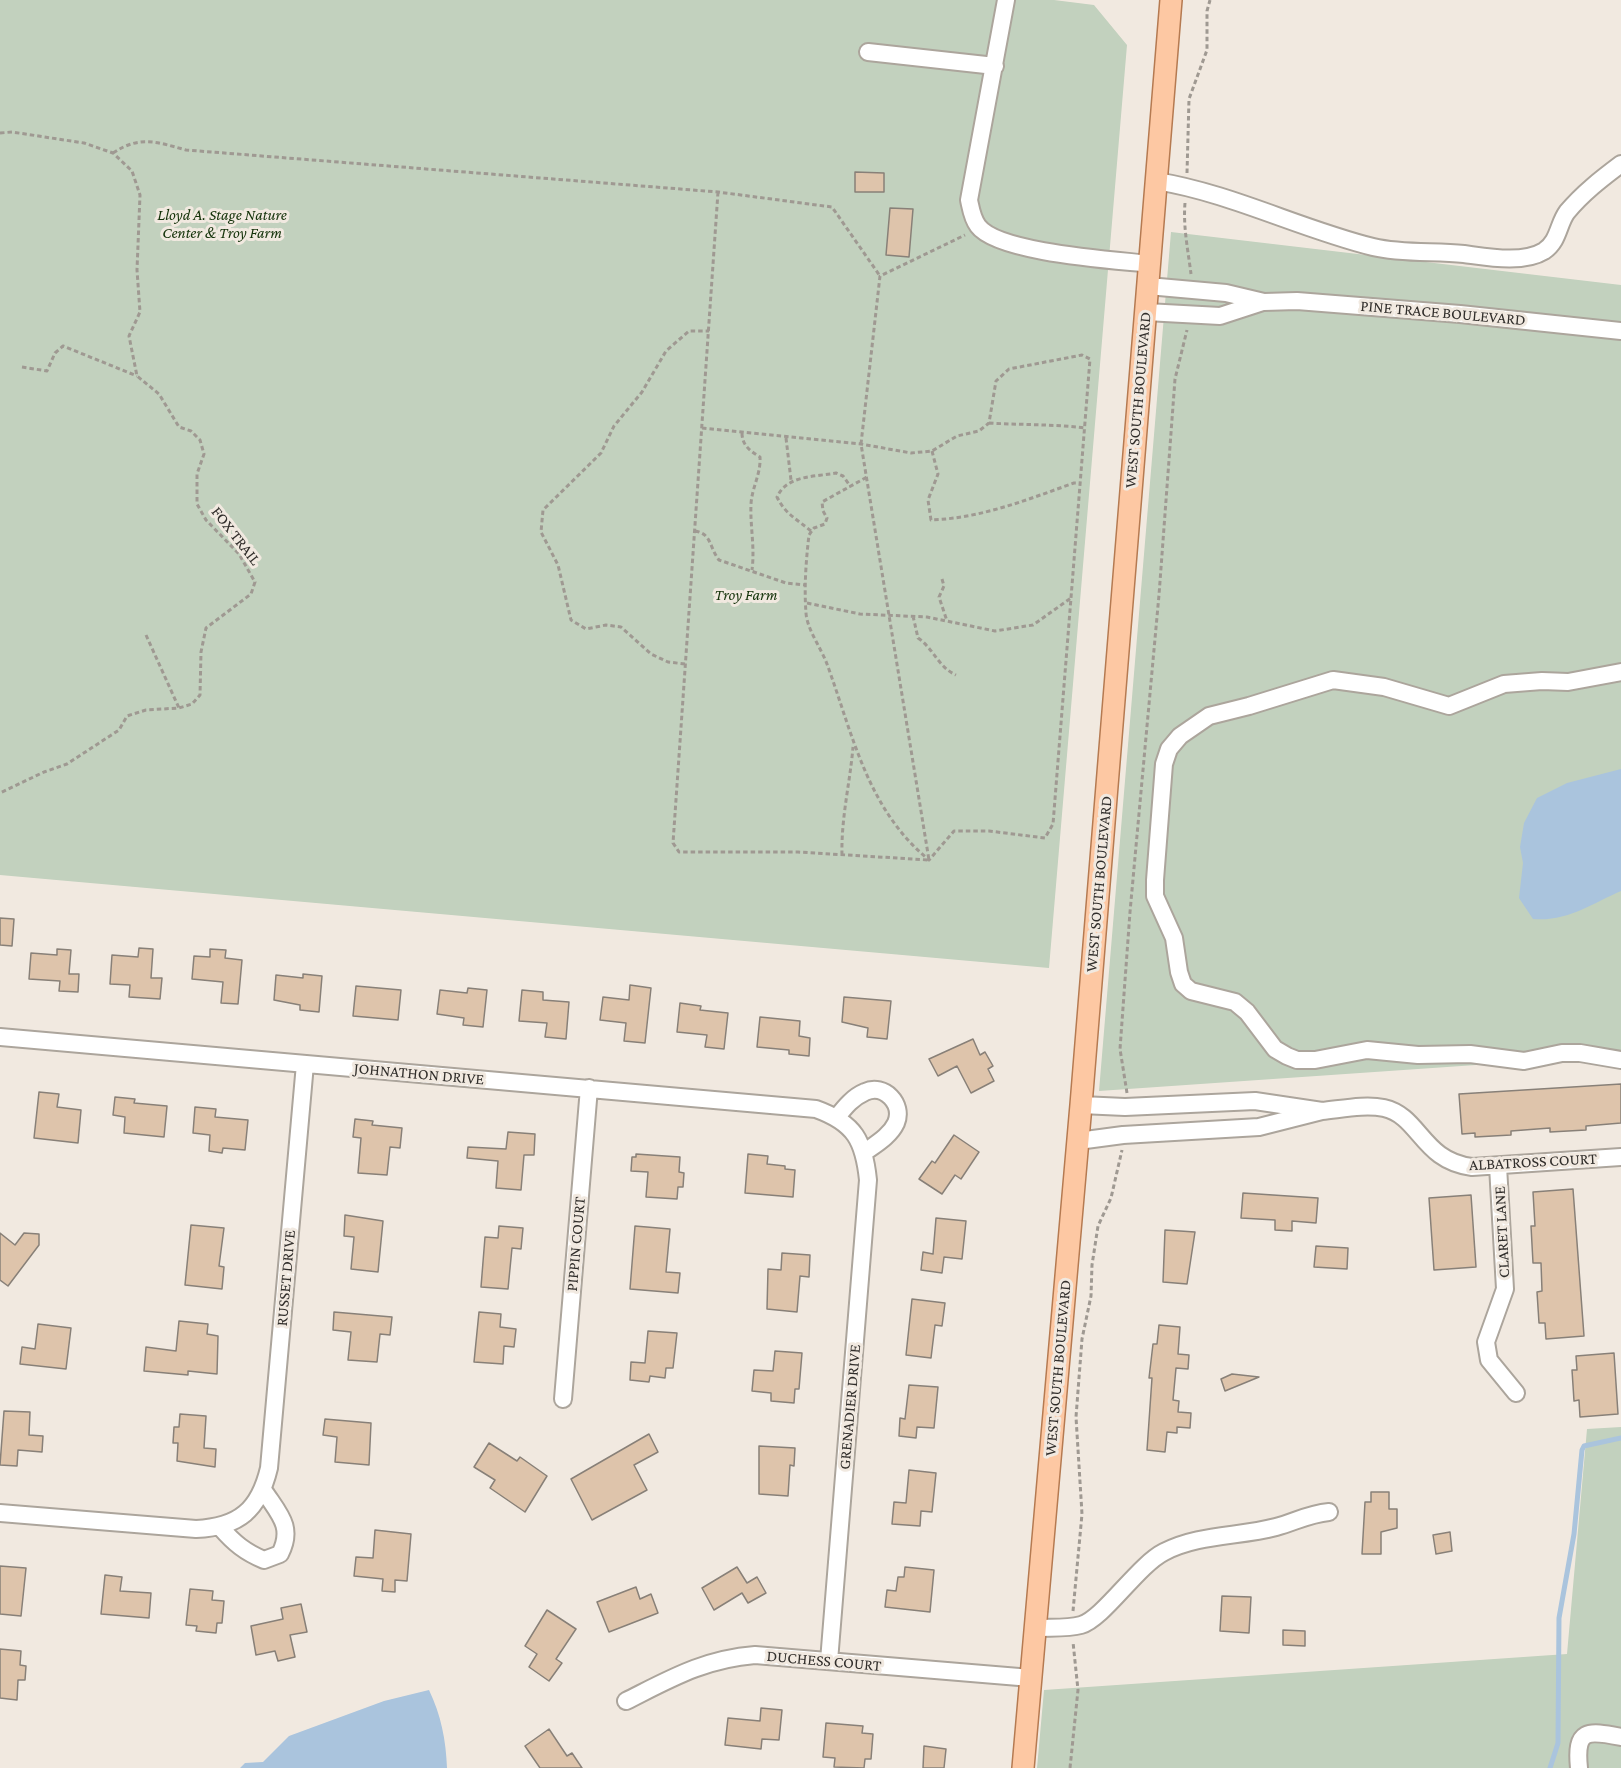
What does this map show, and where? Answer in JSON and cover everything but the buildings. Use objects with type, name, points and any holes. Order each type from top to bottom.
[{"type":"main road","name":"WEST SOUTH BOULEVARD","points":[[1023,1768],[1078,1141],[1171,0]]},
{"type":"street","points":[[1006,0],[969,200],[972,215],[979,228],[1012,245],[1044,252],[1150,264]]},
{"type":"street","points":[[868,52],[995,66]]},
{"type":"street","points":[[1156,181],[1187,186],[1311,230],[1376,248],[1491,257],[1524,256],[1544,251],[1557,237],[1564,216],[1583,193],[1621,164]]},
{"type":"street","name":"PINE TRACE BOULEVARD","points":[[1148,286],[1226,293],[1264,302],[1297,301],[1428,311],[1621,331]]},
{"type":"street","name":"PINE TRACE BOULEVARD","points":[[1146,312],[1220,316],[1264,302]]},
{"type":"street","points":[[1621,672],[1568,682],[1542,681],[1504,684],[1449,706],[1384,687],[1332,680],[1209,716],[1193,724],[1169,748],[1164,764],[1155,880],[1155,896],[1174,938],[1183,984],[1191,991],[1235,1002],[1246,1012],[1275,1049],[1287,1056],[1298,1060],[1315,1060],[1367,1050],[1418,1055],[1470,1054],[1524,1061],[1562,1053],[1580,1053],[1621,1060]]},
{"type":"street","name":"JOHNATHON DRIVE","points":[[0,1037],[816,1110],[837,1116],[853,1130]]},
{"type":"street","name":"RUSSET DRIVE","points":[[264,1491],[269,1468],[305,1064]]},
{"type":"street","name":"PIPPIN COURT","points":[[563,1399],[589,1088]]},
{"type":"street","points":[[837,1116],[850,1102],[867,1091],[881,1090],[893,1098],[898,1112],[896,1123],[886,1136],[865,1152]]},
{"type":"street","name":"ALBATROSS COURT","points":[[1081,1105],[1125,1107],[1255,1101],[1322,1111]]},
{"type":"street","points":[[1194,1104],[1197,1130]]},
{"type":"street","name":"ALBATROSS COURT","points":[[1078,1141],[1259,1126],[1322,1111],[1384,1108],[1402,1116],[1444,1160],[1472,1167],[1621,1157]]},
{"type":"street","name":"GRENADIER DRIVE","points":[[829,1661],[868,1180],[865,1152],[853,1130]]},
{"type":"street","name":"CLARET LANE","points":[[1498,1166],[1505,1289],[1486,1342],[1489,1360],[1516,1393]]},
{"type":"street","points":[[0,1514],[196,1529],[221,1528],[234,1522],[254,1504],[264,1491],[285,1523],[288,1539],[280,1554],[264,1560],[234,1543],[221,1528]]},
{"type":"street","points":[[1035,1628],[1072,1627],[1090,1621],[1131,1579],[1161,1553],[1189,1541],[1276,1527],[1307,1514],[1329,1512]]},
{"type":"street","name":"DUCHESS COURT","points":[[626,1701],[684,1672],[724,1658],[755,1655],[1031,1678]]},
{"type":"street","points":[[1578,1768],[1577,1750],[1583,1735],[1590,1732],[1621,1737]]},
{"type":"path","points":[[1192,284],[1188,243],[1183,223],[1187,186],[1189,99],[1207,50],[1210,0]]},
{"type":"path","points":[[0,133],[84,143],[113,153],[125,162],[137,181],[139,219],[137,270],[140,312],[129,336],[137,376]]},
{"type":"path","points":[[113,153],[128,143],[142,140],[186,150],[718,192],[832,207],[880,276],[861,444],[929,860]]},
{"type":"path","points":[[718,192],[673,843],[679,852],[842,855],[929,860]]},
{"type":"path","points":[[880,276],[979,228]]},
{"type":"path","points":[[685,664],[668,662],[651,654],[621,627],[606,626],[586,629],[571,620],[558,565],[541,532],[543,510],[601,453],[614,426],[642,392],[666,351],[689,332],[709,331]]},
{"type":"path","points":[[1127,1089],[1120,1049],[1130,912],[1160,595],[1174,390],[1186,334]]},
{"type":"path","name":"FOX TRAIL","points":[[22,367],[46,371],[55,353],[63,346],[137,376],[159,394],[179,427],[191,431],[200,440],[204,454],[197,474],[197,504],[207,520],[239,554],[255,582],[251,594],[206,628],[200,695],[192,704],[179,708]]},
{"type":"path","points":[[702,428],[861,444],[910,453],[932,451],[957,436],[979,431],[989,423],[996,381],[1009,369],[1082,355],[1090,359],[1053,824],[1045,838],[989,831],[954,831],[929,860]]},
{"type":"path","points":[[989,423],[1018,425],[1045,423],[1085,428]]},
{"type":"path","points":[[742,433],[742,440],[749,450],[760,457],[761,471],[751,504],[755,552],[752,570]]},
{"type":"path","points":[[786,438],[791,480]]},
{"type":"path","points":[[932,451],[938,474],[928,500],[931,520],[986,513],[1074,483],[1080,483]]},
{"type":"path","points":[[811,531],[792,518],[777,497],[791,480],[836,474],[843,476],[851,487]]},
{"type":"path","points":[[811,531],[825,524],[827,518],[822,502],[867,477]]},
{"type":"path","points":[[695,531],[705,533],[709,538],[711,550],[719,560],[786,583],[807,585]]},
{"type":"path","points":[[811,531],[806,558],[808,620],[821,646],[853,745],[883,807],[929,860]]},
{"type":"path","points":[[942,579],[944,586],[939,597],[946,621]]},
{"type":"path","points":[[807,603],[860,614],[914,616],[995,631],[1033,625],[1071,598]]},
{"type":"path","points":[[914,616],[918,639],[928,645],[945,670],[956,675]]},
{"type":"path","points":[[0,792],[83,755],[119,730],[127,716],[146,710],[179,708],[146,635]]},
{"type":"path","points":[[842,855],[841,831],[851,775],[853,745]]},
{"type":"path","points":[[1070,1768],[1078,1690],[1072,1627],[1082,1514],[1076,1417],[1082,1339],[1091,1296],[1092,1265],[1098,1226],[1111,1198],[1121,1155]]},
{"type":"green space","name":"Troy Farm","points":[[0,0],[1054,0],[1094,5],[1127,45],[1049,968],[0,875]]},
{"type":"green space","points":[[1171,232],[1621,285],[1621,1055],[1099,1091]]},
{"type":"green space","points":[[1621,1427],[1621,1768],[1037,1768],[1044,1690],[1567,1654],[1587,1429]]},
{"type":"water","points":[[1621,769],[1621,891],[1568,915],[1533,919],[1519,898],[1523,863],[1520,847],[1524,823],[1537,798],[1567,783]]},
{"type":"water","points":[[429,1690],[442,1728],[447,1768],[240,1768],[245,1763],[263,1762],[289,1736],[384,1701]]},
{"type":"waterway","points":[[1550,1768],[1558,1743],[1559,1618],[1574,1534],[1582,1450],[1584,1446],[1621,1438]]},
{"type":"park label","name":"Lloyd A. Stage Nature Center & Troy Farm","points":[[222,224]]}]
